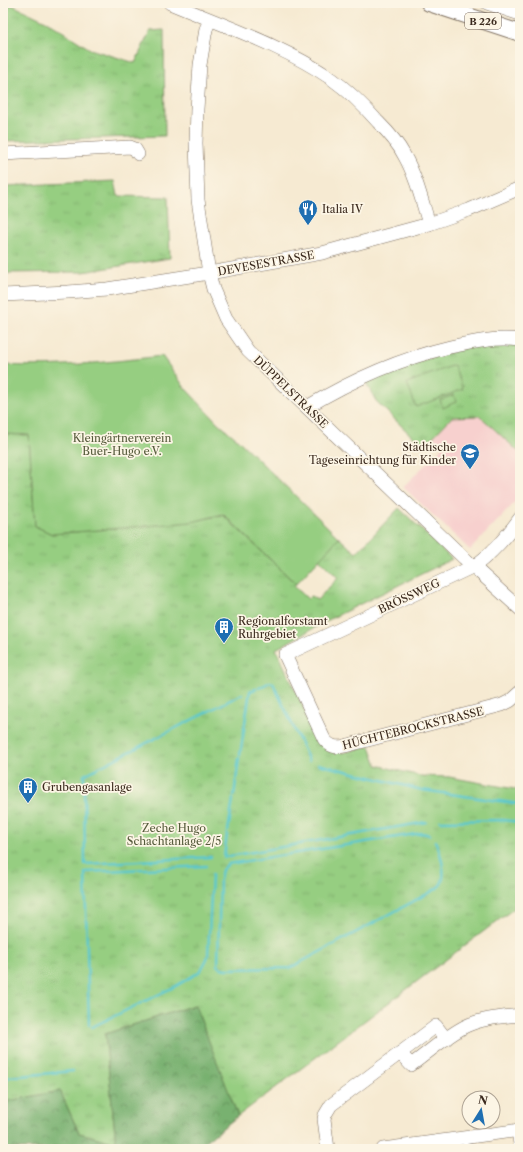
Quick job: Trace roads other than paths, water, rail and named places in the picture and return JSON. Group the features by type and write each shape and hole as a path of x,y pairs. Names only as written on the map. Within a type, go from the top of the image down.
{"main road":[{"name":"B 226","path":"429,3 447,6 520,33"}],"street":[{"path":"170,3 299,59 332,79 358,100 390,135 404,155 419,190 429,224"},
{"path":"487,3 520,14"},
{"name":"DÜPPELSTRASSE","path":"210,20 206,29 200,65 196,143 198,200 208,273 226,319 248,351 520,609"},
{"path":"3,154 130,147 138,154"},
{"name":"DEVESESTRASSE","path":"3,295 107,289 322,253 429,224 468,210 520,188"},
{"path":"307,407 347,385 389,365 433,351 476,341 496,339 520,340"},
{"name":"BRÖSSWEG","path":"285,655 474,566 485,558 511,531 520,518"},
{"name":"HÜCHTEBROCKSTRASSE","path":"285,655 324,739 333,747 345,746 502,705 510,701 520,692"},
{"path":"328,1149 324,1119 327,1110 331,1105 436,1026 446,1039 467,1026 494,1018 520,1015"},
{"path":"383,1149 433,1146 519,1130 520,1144"}],"waterway":[{"path":"259,688 270,682 273,683 309,761"},
{"path":"240,755 250,691 256,689"},
{"path":"211,857 85,864 84,775 242,694"},
{"path":"234,796 239,758"},
{"path":"318,764 422,790 520,804"},
{"path":"228,831 233,799"},
{"path":"440,821 503,820 520,822"},
{"path":"227,834 224,857 426,822"},
{"path":"430,835 422,833 228,864 222,870 220,879 218,965 221,968 226,969 290,968 438,888 443,878 443,867 435,841"},
{"path":"89,1025 85,872 206,866"},
{"path":"92,1027 176,986 201,970 208,955 212,875"},
{"path":"3,1081 9,1077 73,1071"}],"place":[{"name":"Italia IV","path":"308,226"},
{"name":"Städtische Tageseinrichtung für Kinder","path":"470,470"},
{"name":"Regionalforstamt Ruhrgebiet","path":"224,644"},
{"name":"Grubengasanlage","path":"28,804"}],"park label":[{"name":"Kleingärtnerverein Buer-Hugo e.V.","path":"122,444"},
{"name":"Zeche Hugo Schachtanlage 2/5","path":"174,834"}]}
